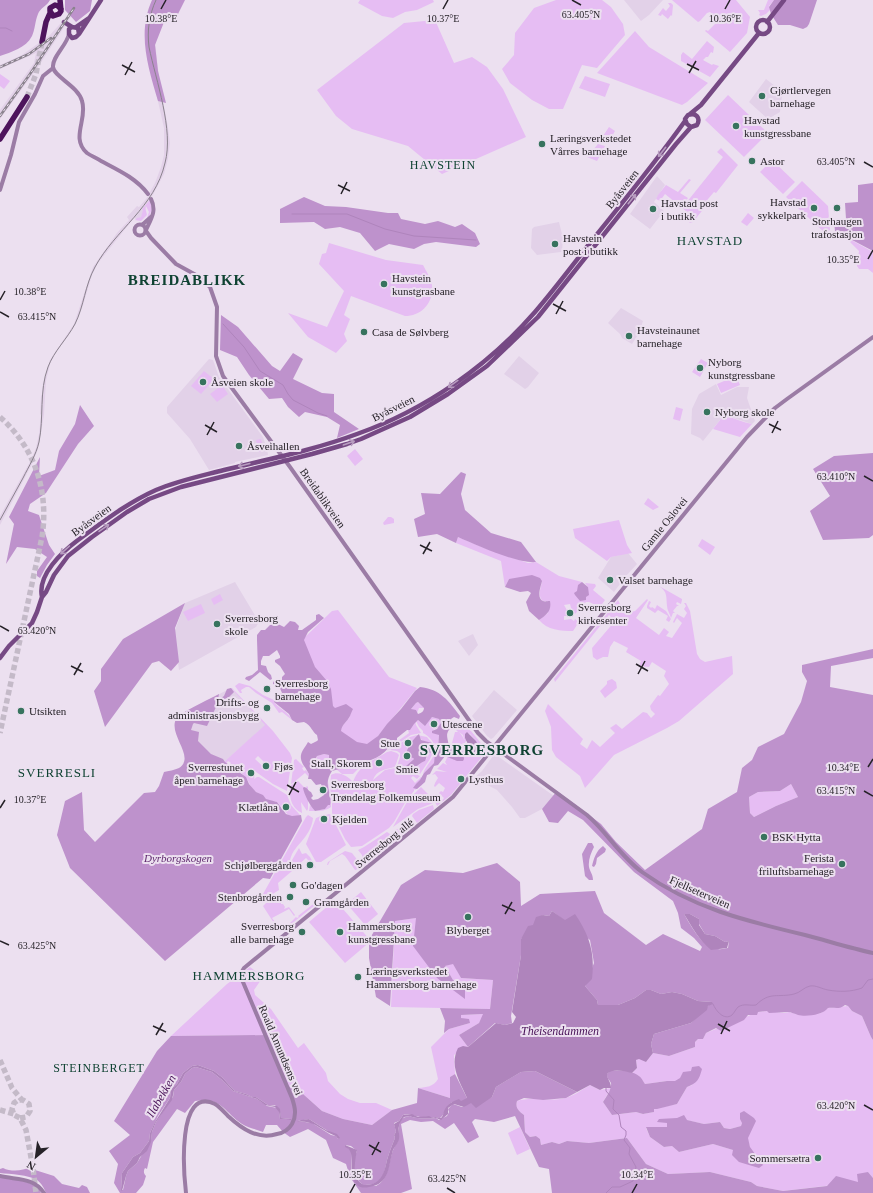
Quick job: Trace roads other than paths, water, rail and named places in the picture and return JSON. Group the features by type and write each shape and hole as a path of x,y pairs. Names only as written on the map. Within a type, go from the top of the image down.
{"highway":[{"path":"42,42 46,26 57,13 60,0"},
{"path":"54,3 58,6 57,13 50,9 54,3"},
{"path":"0,139 27,97"}],"main road":[{"path":"90,17 71,29 70,36 74,38 79,34 90,17 101,0"},
{"path":"767,22 784,0"},
{"path":"57,13 71,29 79,30 79,34"},
{"path":"759,33 756,28 757,24 760,21 767,22"},
{"path":"759,33 764,34 768,32 770,26 767,22"},
{"path":"701,106 697,116 698,123 691,127 687,124 686,117 701,106 759,33"},
{"path":"690,114 697,116"},
{"name":"Byåsveien","path":"283,459 359,434 406,413 444,390 488,359 534,313 686,121"},
{"name":"Byåsveien","path":"0,658 9,646 32,623 42,597 60,565 77,548 121,516 149,499 180,487 283,459 347,444 386,428 410,416 448,394 487,366 538,316 691,127"}],"street":[{"path":"71,29 63,47 53,62 53,68 56,73 75,88 82,100 83,110 78,137 82,146 87,153 141,185 148,194"},
{"path":"63,47 74,38"},
{"path":"0,190 19,122 36,94 44,74 53,68"},
{"path":"151,199 153,204 153,214 152,219 142,235 137,235 134,230 137,225 148,221 153,214"},
{"path":"142,224 146,230"},
{"name":"Breidablikveien","path":"146,230 151,238 176,264 196,275 210,287 214,293 217,307 216,356 218,366 223,376 478,733 493,747"},
{"name":"Breidablikveien","path":"142,235 151,238"},
{"name":"Gamle Oslovei","path":"493,747 751,432 787,399 873,337"},
{"name":"Fjellseterveien","path":"493,747 596,823 631,863 640,871 674,892 737,918 873,953"},
{"name":"Sverresborg allé","path":"240,975 244,968 261,953 453,798 493,747"},
{"name":"Roald Amundsens vei","path":"186,1193 183,1157 185,1135 189,1116 197,1105 206,1102 214,1104 245,1130 260,1135 268,1136 279,1134 287,1130 293,1122 295,1112 294,1104 240,975"},
{"path":"0,1176 31,1181 41,1188 44,1193"}],"water":[{"path":"467,732 476,741 479,747 474,753 469,755 468,753 470,748 465,738 465,734"},
{"name":"Theisendammen","path":"552,911 565,920 575,914 588,937 592,953 593,970 592,979 585,986 597,1000 598,1005 618,1005 635,998 646,990 651,990 661,994 672,992 682,994 698,1001 712,1002 713,1004 708,1006 707,1010 691,1023 654,1034 651,1044 653,1053 646,1062 639,1059 636,1060 637,1068 632,1073 612,1071 607,1074 611,1088 604,1088 600,1090 590,1085 577,1092 535,1071 521,1072 496,1087 492,1097 476,1108 471,1103 464,1107 454,1104 448,1108 448,1114 441,1120 436,1118 427,1119 410,1116 404,1117 399,1125 398,1143 393,1150 385,1178 376,1185 366,1188 358,1186 352,1175 351,1154 345,1145 357,1150 355,1169 357,1179 364,1185 374,1183 381,1178 385,1170 395,1138 394,1135 396,1132 394,1124 399,1121 403,1115 412,1114 418,1117 429,1116 433,1118 435,1117 441,1118 449,1104 459,1099 461,1101 467,1098 456,1074 455,1061 458,1048 463,1046 468,1047 496,1023 505,1025 513,1023 516,1017 512,1012 521,955 521,939 528,926 533,925 536,917 543,915 549,916"},
{"path":"684,914 690,914 699,919 699,925 705,934 715,936 725,942 729,941 727,948 711,950 699,938"},
{"path":"198,1065 214,1071 235,1091 256,1097 268,1105 277,1106 280,1109 281,1118 291,1120 280,1119 279,1112 275,1107 265,1105 257,1099 233,1091 212,1072 196,1067 192,1068 185,1074 181,1082 174,1090 172,1100 156,1122 147,1151 128,1171 122,1191 122,1173 133,1157 140,1153 149,1141 150,1133 155,1122 170,1098 171,1089 177,1084 183,1073 192,1066"},
{"path":"309,1119 326,1130 337,1134 340,1138 338,1139 336,1136 308,1122 297,1122"}],"waterway":[{"path":"0,28 6,28 12,31"},
{"path":"292,214 347,214 385,229 414,236 476,240"},
{"path":"223,324 244,347 260,371 283,385 293,400 327,416"},
{"path":"461,756 469,754"},
{"path":"713,1004 716,1010 723,1016 729,1017 738,1007 745,1005 756,1005 770,996 794,994 810,986 836,991 854,990 862,988 868,980 873,979"},
{"path":"606,1088 606,1091 614,1100 613,1109 619,1115 621,1127 626,1131 624,1140 630,1148 629,1154 636,1167 633,1181 620,1187 612,1187 606,1193"}],"tunnel":[{"path":"27,97 36,74 42,42"},
{"path":"0,417 12,429 31,456 41,487 44,520 42,537 0,733"},
{"path":"0,1060 12,1088 22,1100"},
{"path":"20,1118 26,1117 30,1111 29,1104 23,1100 18,1100 14,1103 12,1109 14,1115 20,1118 26,1130 36,1193"},
{"path":"0,1110 14,1114"}],"tram line":[{"path":"0,520 30,465 38,447 45,376 48,367 57,350 75,324 95,267 113,241 134,218 153,193 160,179 165,163 167,150 166,121 148,41 150,17 156,0"}],"railway":[{"path":"0,116 74,8"},
{"path":"0,67 29,54 51,38"}],"place":[{"name":"Gjørtlervegen barnehage","path":"762,96"},
{"name":"Havstad kunstgressbane","path":"736,126"},
{"name":"Læringsverkstedet Vårres barnehage","path":"542,144"},
{"name":"Astor","path":"752,161"},
{"name":"Havstad sykkelpark","path":"814,208"},
{"name":"Storhaugen trafostasjon","path":"837,208"},
{"name":"Havstad post i butikk","path":"653,209"},
{"name":"Havstein post i butikk","path":"555,244"},
{"name":"Havstein kunstgrasbane","path":"384,284"},
{"name":"Casa de Sølvberg","path":"364,332"},
{"name":"Havsteinaunet barnehage","path":"629,336"},
{"name":"Nyborg kunstgressbane","path":"700,368"},
{"name":"Åsveien skole","path":"203,382"},
{"name":"Nyborg skole","path":"707,412"},
{"name":"Åsveihallen","path":"239,446"},
{"name":"Valset barnehage","path":"610,580"},
{"name":"Sverresborg kirkesenter","path":"570,613"},
{"name":"Sverresborg skole","path":"217,624"},
{"name":"Sverresborg barnehage","path":"267,689"},
{"name":"Drifts- og administrasjonsbygg","path":"267,708"},
{"name":"Utsikten","path":"21,711"},
{"name":"Utescene","path":"434,724"},
{"name":"Stue","path":"408,743"},
{"name":"Smie","path":"407,756"},
{"name":"Stall, Skorem","path":"379,763"},
{"name":"Fjøs","path":"266,766"},
{"name":"Sverrestunet åpen barnehage","path":"251,773"},
{"name":"Lysthus","path":"461,779"},
{"name":"Sverresborg Trøndelag Folkemuseum","path":"323,790"},
{"name":"Klætlåna","path":"286,807"},
{"name":"Kjelden","path":"324,819"},
{"name":"BSK Hytta","path":"764,837"},
{"name":"Ferista friluftsbarnehage","path":"842,864"},
{"name":"Schjølberggården","path":"310,865"},
{"name":"Go'dagen","path":"293,885"},
{"name":"Stenbrogården","path":"290,897"},
{"name":"Gramgården","path":"306,902"},
{"name":"Blyberget","path":"468,917"},
{"name":"Sverresborg alle barnehage","path":"302,932"},
{"name":"Hammersborg kunstgressbane","path":"340,932"},
{"name":"Læringsverkstedet Hammersborg barnehage","path":"358,977"},
{"name":"Sommersætra","path":"818,1158"}],"district":[{"name":"HAVSTEIN","path":"443,165"},
{"name":"HAVSTAD","path":"710,240"},
{"name":"BREIDABLIKK","path":"187,280"},
{"name":"SVERRESBORG","path":"482,750"},
{"name":"SVERRESLI","path":"57,772"},
{"name":"HAMMERSBORG","path":"249,975"},
{"name":"STEINBERGET","path":"99,1068"}],"park label":[{"name":"Dyrborgskogen","path":"178,858"}],"water label":[{"name":"Ilabekken","path":"161,1096"}]}
